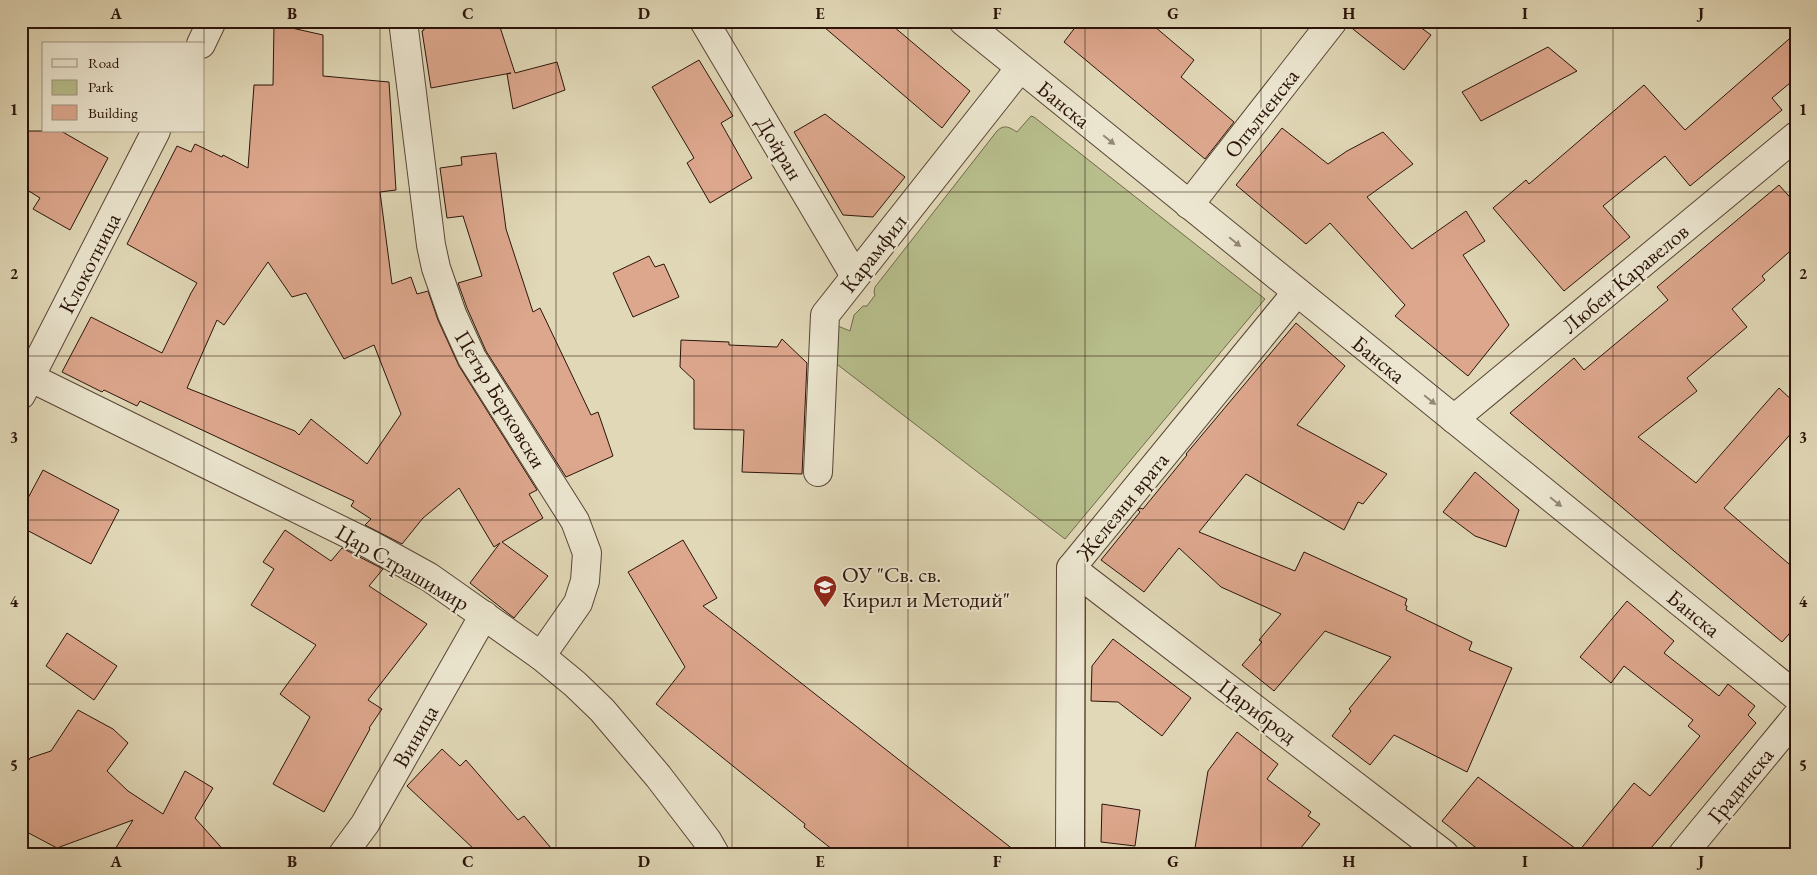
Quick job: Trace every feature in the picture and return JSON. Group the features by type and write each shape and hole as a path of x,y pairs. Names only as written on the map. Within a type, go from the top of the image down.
{"street":[{"path":"202,42 212,21"},
{"name":"Петър Берковски","path":"403,21 430,245 442,287 472,358 574,521 587,553 587,572 583,590 570,615 546,649"},
{"name":"Дойран","path":"704,21 855,276"},
{"name":"Опълченска","path":"1189,205 1333,21"},
{"name":"Банска","path":"969,23 1020,68 1796,696"},
{"name":"Карамфил","path":"818,472 825,315 1020,68"},
{"name":"Клокотница","path":"24,382 155,132"},
{"name":"Любен Каравелов","path":"1454,419 1796,136"},
{"name":"Железни врата","path":"1070,854 1071,568 1297,292"},
{"name":"Цар Страшимир","path":"24,382 371,546 429,577 484,615 546,649 575,684 602,710 658,776 707,840 715,854"},
{"name":"Цариброд","path":"1071,568 1444,854"},
{"name":"Виница","path":"343,854 365,824 484,615"},
{"name":"Градинска","path":"1683,854 1796,717"}],"green space":[{"path":"1031,116 1265,299 1065,539 834,362 838,326 850,331 854,315 863,306 867,306 875,295 875,287 997,131 1007,127 1017,132"}],"building":[{"path":"423,21 498,21 515,73 557,62 565,90 513,109 507,74 511,73 431,88 422,31 424,30"},
{"path":"817,21 887,21 970,91 942,128"},
{"path":"1080,21 1148,21 1194,60 1181,77 1234,122 1205,159 1064,42"},
{"path":"1348,21 1412,21 1431,35 1404,70 1348,25"},
{"path":"274,24 323,35 323,76 389,82 396,190 380,192 392,284 411,277 417,294 428,291 438,320 459,366 537,490 529,494 543,518 502,542 548,576 514,618 470,583 500,543 494,547 459,488 423,518 402,544 365,525 371,519 351,506 354,501 140,401 137,406 104,390 102,392 62,372 91,317 162,353 197,283 127,244 177,146 191,152 195,144 222,157 223,155 248,168 254,85 273,85","holes":["268,262 292,297 306,293 344,359 374,345 401,414 367,464 311,419 299,435 295,431 187,388 217,320 224,325"]},
{"path":"1796,33 1796,78 1772,98 1782,110 1690,186 1665,156 1603,206 1630,237 1564,291 1493,208 1526,180 1529,184 1644,85 1685,130"},
{"path":"1548,47 1577,71 1481,121 1462,92"},
{"path":"699,60 733,116 721,123 752,178 710,203 687,163 694,158 652,87"},
{"path":"825,114 905,177 873,217 843,215 794,132"},
{"path":"1282,128 1328,164 1347,151 1383,132 1413,164 1367,197 1412,249 1466,211 1485,241 1463,255 1509,325 1468,376 1395,316 1405,305 1330,223 1306,244 1236,185"},
{"path":"21,131 63,132 108,158 70,230 33,209 40,198 21,186"},
{"path":"496,153 506,229 533,312 540,308 591,415 598,412 613,456 566,477 486,351 458,283 482,276 463,216 447,218 440,168 462,165 461,157"},
{"path":"1779,185 1796,204 1796,246 1762,276 1765,280 1732,309 1747,327 1687,378 1697,391 1638,437 1696,483 1779,388 1796,404 1796,428 1724,508 1796,570 1796,626 1782,642 1510,413 1574,358 1584,370 1668,300 1657,287"},
{"path":"649,256 655,267 664,264 679,297 633,317 613,273"},
{"path":"1296,323 1345,366 1297,425 1387,474 1363,504 1358,502 1344,530 1246,474 1199,532 1295,571 1304,552 1407,599 1406,610 1472,642 1469,650 1512,668 1467,772 1394,735 1370,765 1332,736 1351,711 1349,709 1391,657 1325,631 1274,691 1242,665 1262,642 1259,640 1281,614 1221,587 1179,548 1144,592 1101,560 1140,512 1138,510 1140,508 1143,509 1186,454"},
{"path":"782,339 807,363 802,474 742,472 744,430 694,429 694,380 680,367 681,340 777,347"},
{"path":"43,470 119,510 91,564 21,527 21,511"},
{"path":"1475,472 1519,510 1506,547 1475,536 1443,512"},
{"path":"285,530 331,561 342,548 383,569 369,586 427,624 368,700 382,709 369,728 324,812 273,784 310,717 280,694 316,645 251,605 274,569 263,562"},
{"path":"683,540 717,598 703,606 1019,854 838,854 804,827 805,824 656,704 685,667 628,572"},
{"path":"1627,601 1674,641 1664,653 1719,696 1728,684 1755,706 1748,715 1756,723 1646,854 1484,854 1442,821 1478,777 1579,851 1634,783 1650,796 1700,736 1688,726 1693,720 1624,666 1611,683 1580,657"},
{"path":"67,633 117,666 94,700 46,666"},
{"path":"1113,639 1191,698 1162,736 1118,702 1091,701 1092,666"},
{"path":"78,710 113,729 128,743 107,771 128,791 163,814 185,771 213,788 195,818 227,854 112,854 133,820 57,848 21,829 21,775 30,758 51,751"},
{"path":"1237,732 1278,764 1267,779 1311,812 1308,816 1320,824 1296,854 1194,854 1208,771"},
{"path":"442,749 460,766 466,760 518,820 524,816 556,854 472,854 476,851 407,786"},
{"path":"1102,804 1140,810 1135,846 1101,842"}],"place":[{"name":"ОУ \"Св. св. Кирил и Методий\"","path":"825,608"}]}
